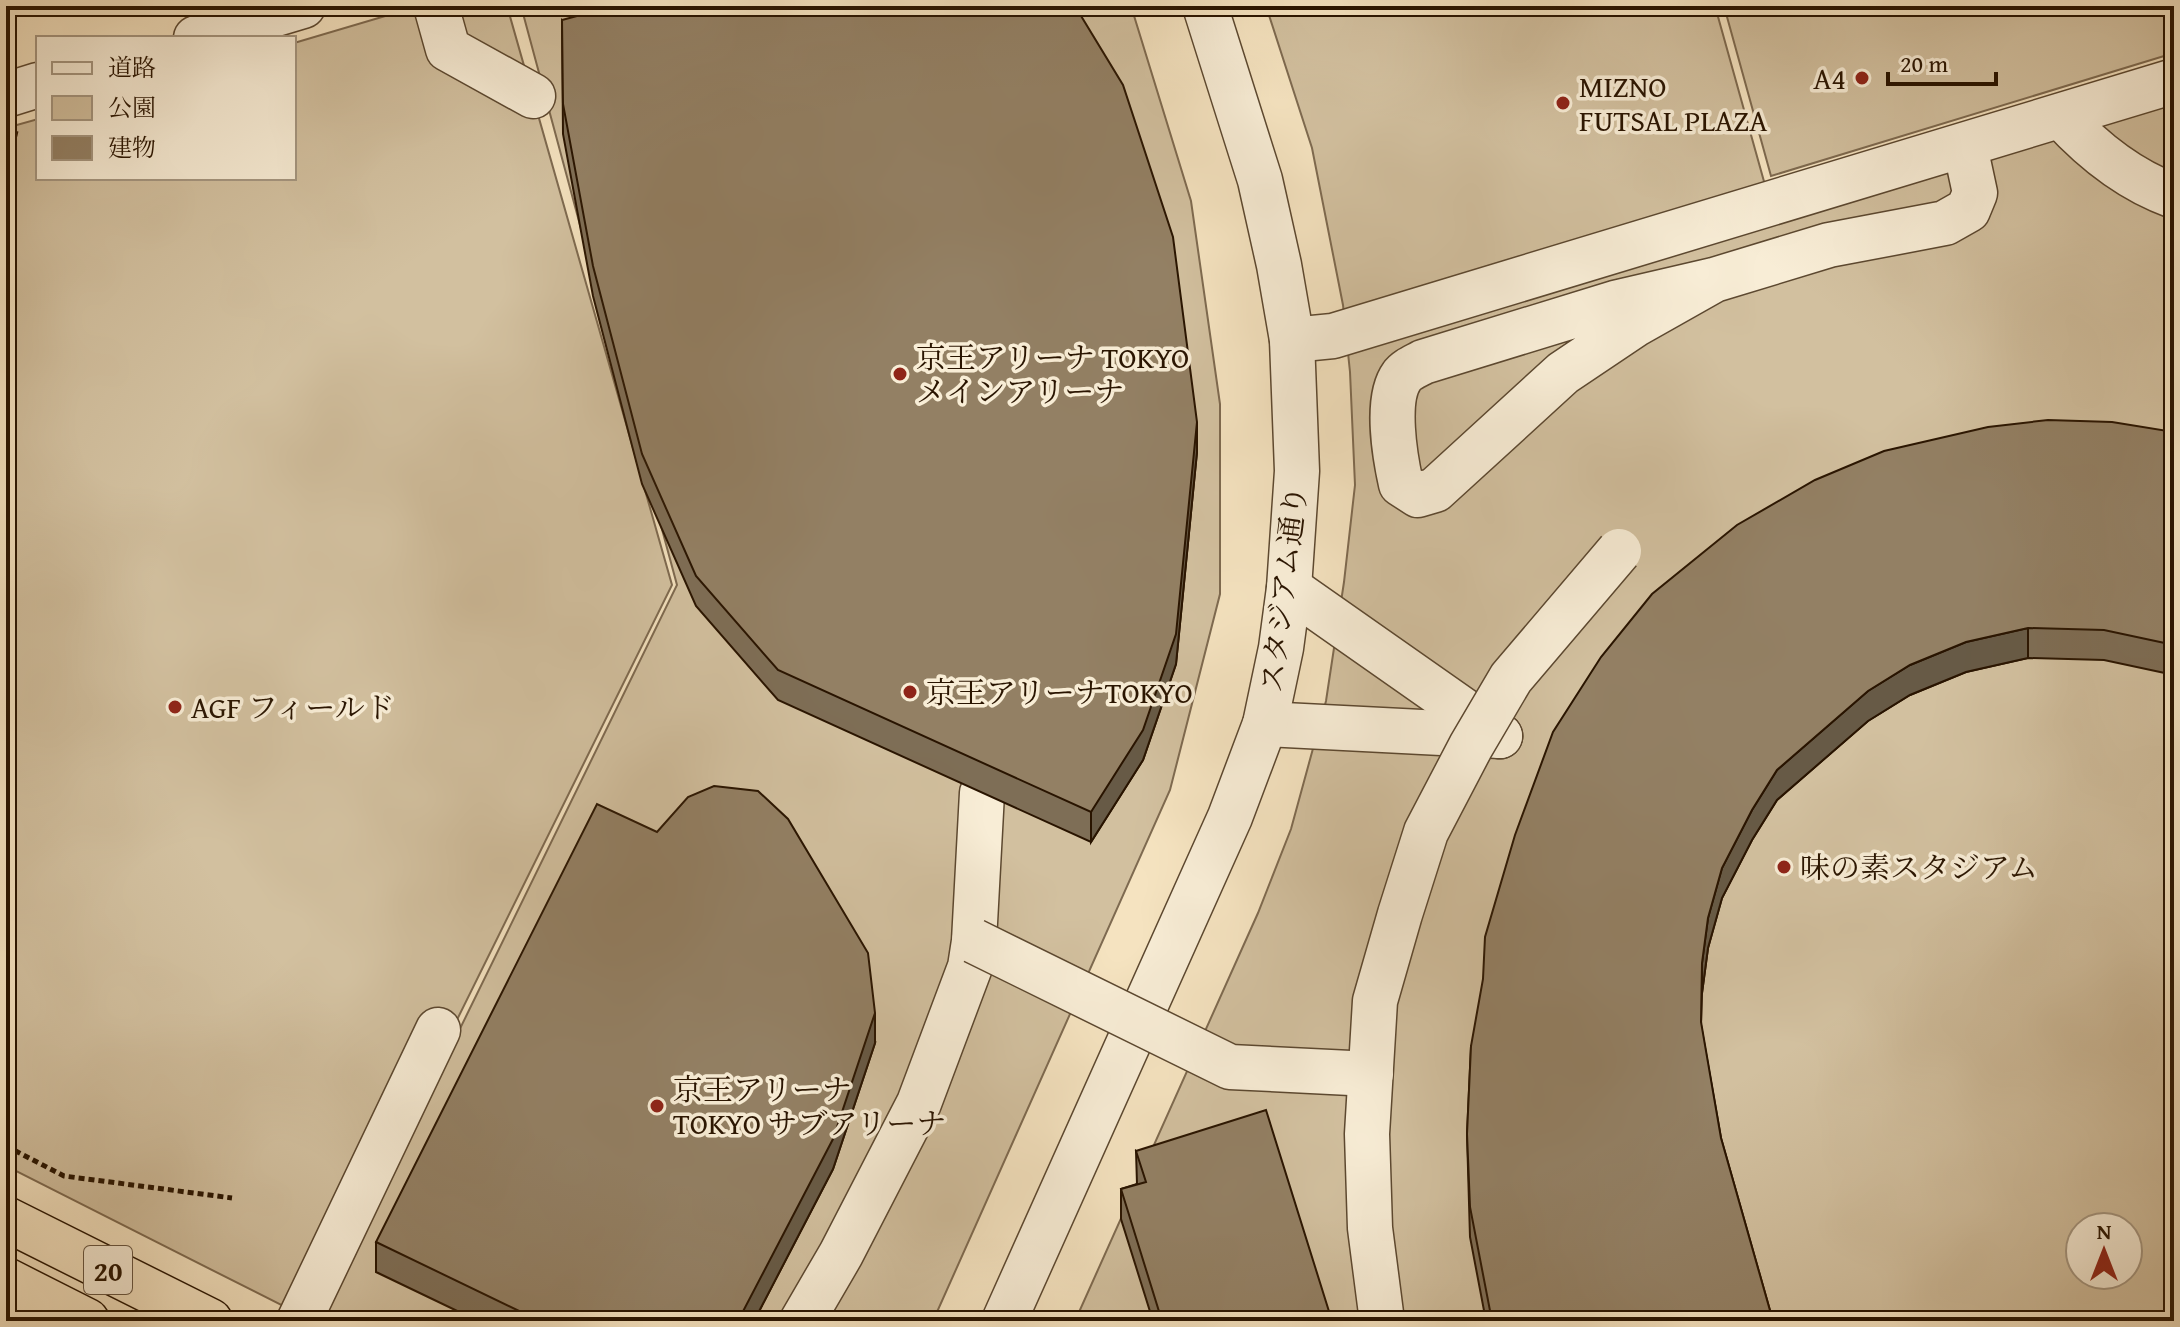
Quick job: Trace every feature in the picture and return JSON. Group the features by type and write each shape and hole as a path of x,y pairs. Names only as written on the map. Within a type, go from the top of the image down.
{"highway":[{"name":"20","path":"6,1219 210,1321"},
{"name":"20","path":"6,1280 87,1321"}],"street":[{"path":"203,36 303,6"},
{"path":"436,6 448,49 533,96"},
{"name":"スタジアム通り","path":"1004,1321 1230,817 1265,724 1281,648 1289,588 1297,471 1292,340 1260,180 1205,6"},
{"path":"1292,340 1333,336 2174,81"},
{"path":"6,95 36,86"},
{"path":"2061,116 2088,145 2133,178 2174,196"},
{"path":"1714,280 1636,324 1563,373 1435,490 1418,495 1401,484 1394,421 1395,389 1403,373 1423,362 1615,303 1714,280 1829,245 1945,223 1968,210 1975,193 1969,165 1960,147"},
{"path":"1382,1321 1370,1228 1367,1134 1375,1001 1426,832 1511,678 1619,551"},
{"path":"1265,724 1500,736 1289,588"},
{"path":"802,1321 841,1254 919,1103 970,967 982,793"},
{"path":"974,941 1230,1067 1371,1074"},
{"path":"299,1321 438,1030"}],"path":[{"path":"6,1146 64,1176 232,1198"}],"green space":[{"path":"419,6 507,6 672,585 309,1319 6,1166 6,128 36,120 36,180 296,180 296,42"},
{"name":"京王アリーナTOKYO","path":"521,6 1131,6 1191,201 1220,404 1220,594 1170,790 933,1321 317,1321 677,585"},
{"path":"1266,6 1715,6 1765,185 2174,69 2174,1321 1075,1321 1258,913 1291,829 1326,701 1355,485 1350,372 1343,305 1312,148"},
{"path":"1724,6 2174,6 2174,53 1771,176"}],"building":[{"name":"京王アリーナ TOKYO メインアリーナ","path":"614,6 1075,6 1123,85 1173,237 1197,422 1176,634 1143,730 1091,812 778,670 696,576 642,454 593,266 563,104 562,20"},
{"path":"2048,420 2112,422 2174,432 2174,645 2104,630 2028,628 1966,642 1910,665 1868,691 1777,770 1752,810 1722,868 1708,918 1702,963 1701,1022 1721,1138 1773,1321 1492,1321 1470,1207 1467,1134 1471,1046 1483,979 1485,937 1515,835 1553,732 1601,657 1652,594 1737,525 1815,480 1884,451 1988,427"},
{"name":"京王アリーナ TOKYO サブアリーナ","path":"714,786 758,791 788,819 868,953 875,1013 833,1139 738,1321 540,1321 376,1242 597,804 657,832 688,797"},
{"path":"1266,1110 1332,1321 1162,1321 1121,1189 1146,1182 1136,1151"}],"place":[{"name":"A4","path":"1862,78"},
{"name":"MIZNO FUTSAL PLAZA","path":"1563,103"},
{"name":"京王アリーナ TOKYO メインアリーナ","path":"900,374"},
{"name":"京王アリーナTOKYO","path":"910,692"},
{"name":"AGF フィールド","path":"175,707"},
{"name":"味の素スタジアム","path":"1784,867"},
{"name":"京王アリーナ TOKYO サブアリーナ","path":"657,1106"}]}
